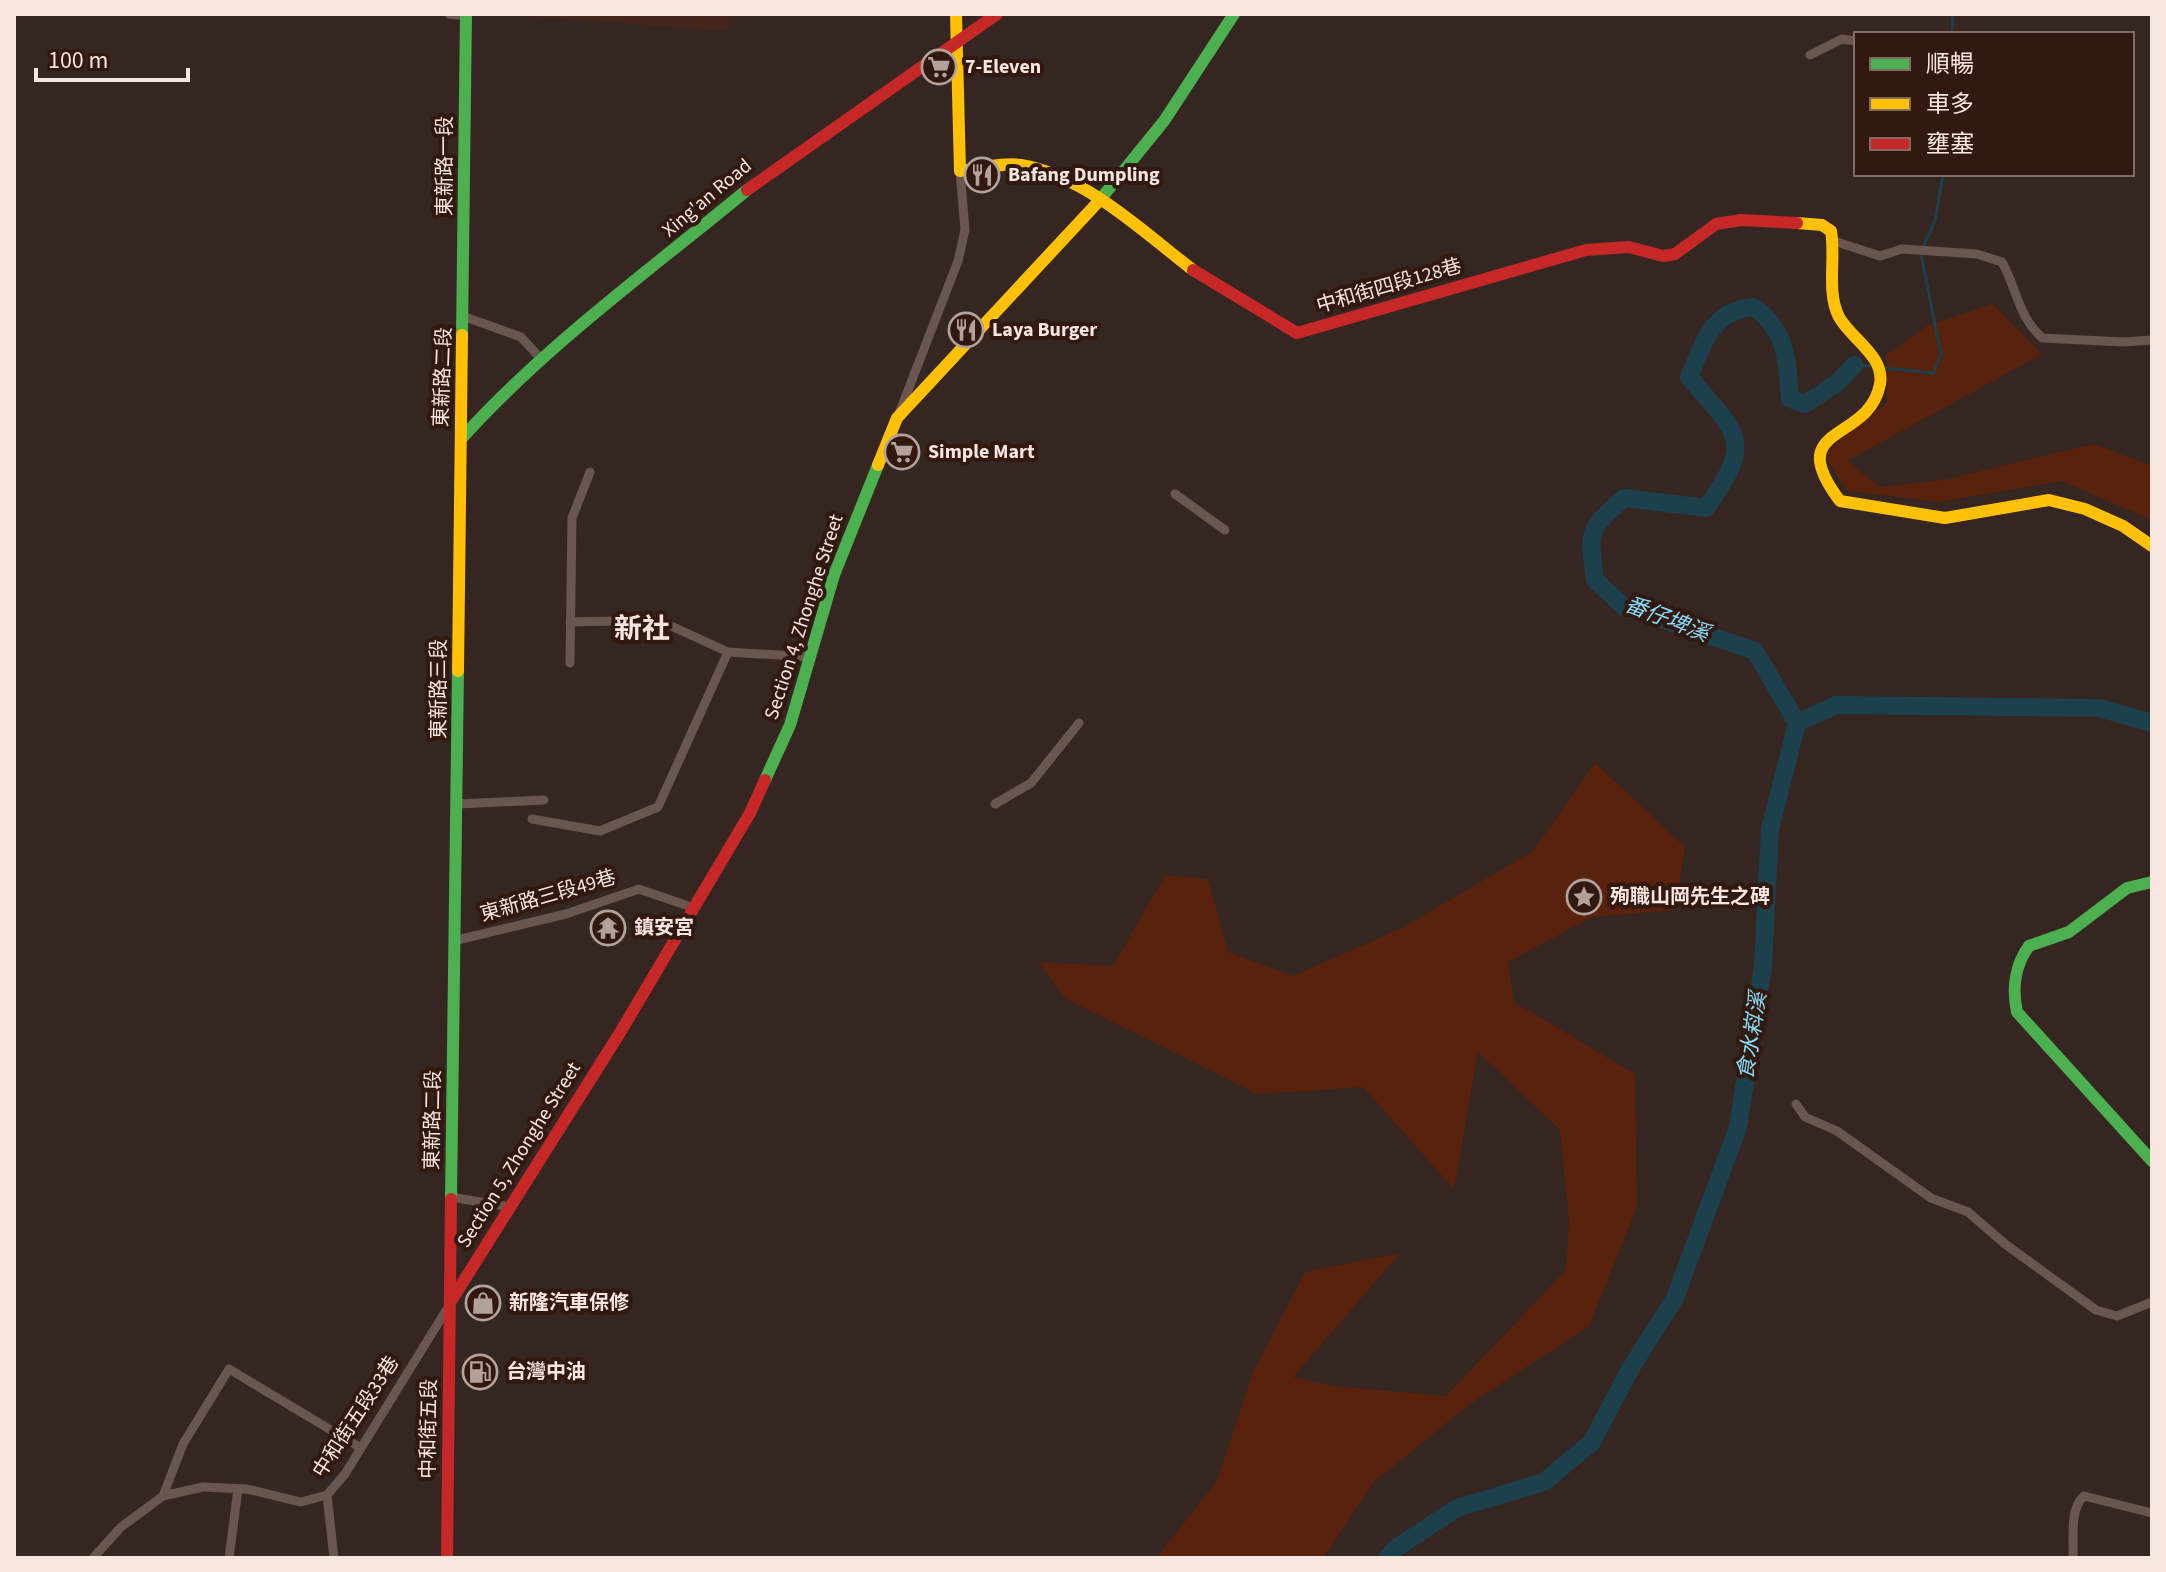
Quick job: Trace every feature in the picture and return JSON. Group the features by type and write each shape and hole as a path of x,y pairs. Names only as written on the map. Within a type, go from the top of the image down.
{"street":[{"path":"449,14 466,15"},
{"path":"897,418 958,261 965,230 960,171 956,14"},
{"name":"Xing'an Road","path":"462,438 501,395 541,359 762,178 904,75 958,44 997,14"},
{"name":"Section 4, Zhonghe Street","path":"621,1031 750,813 790,725 834,575 897,418 1100,200 1164,121 1234,14"},
{"name":"東新路一段","path":"465,317 466,15"},
{"path":"1810,55 1842,39 1854,41"},
{"name":"中和街四段128巷","path":"960,171 1031,165 1056,174 1100,200 1212,284 1297,333 1586,250 1629,247 1663,256 1675,254 1716,224 1741,220 1812,224 1831,231 1834,241"},
{"path":"2152,340 2124,342 2042,338 2016,303 2010,277 2002,262 1977,254 1902,249 1880,256 1834,241 1834,304 1840,319 1874,360 1881,381 1871,406 1854,424 1826,439 1818,451 1820,475 1840,501 1945,518 2049,500 2098,514 2139,535 2152,546"},
{"path":"465,317 521,337 541,359"},
{"name":"東新路二段","path":"462,438 465,317"},
{"name":"東新路三段","path":"457,940 462,438"},
{"path":"570,663 572,518 590,472"},
{"path":"1175,494 1225,530"},
{"path":"570,622 658,620 728,652 811,657"},
{"path":"532,819 600,831 658,807 728,652"},
{"path":"995,804 1031,783 1079,723"},
{"path":"459,804 544,800"},
{"path":"2152,882 2135,884 2113,893 2068,933 2037,940 2027,948 2014,989 2017,1012 2152,1161"},
{"name":"東新路三段49巷","path":"457,940 566,914 639,889 694,908"},
{"name":"東新路二段","path":"451,1301 457,940"},
{"name":"Section 5, Zhonghe Street","path":"451,1301 621,1031"},
{"path":"1796,1104 1805,1117 1837,1131 1931,1198 1968,1212 2005,1244 2096,1310 2117,1316 2152,1302"},
{"path":"451,1197 510,1207"},
{"name":"中和街五段33巷","path":"93,1558 121,1527 163,1496 203,1487 238,1489 301,1502 327,1495 361,1448 451,1301"},
{"name":"中和街五段","path":"447,1558 451,1301"},
{"path":"163,1496 183,1444 229,1369 361,1448"},
{"path":"229,1558 238,1489"},
{"path":"327,1495 334,1558"},
{"path":"2073,1558 2075,1512 2077,1502 2084,1496 2152,1513"}],"shaded area":[{"path":"498,14 729,14 728,31"},
{"path":"1993,304 2042,354 1847,461 1880,487 1943,480 2094,444 2152,466 2152,520 2061,481 1939,502 1847,491 1825,456 1850,428 1887,403 1886,355 1927,326"},
{"path":"1595,763 1685,847 1675,910 1592,917 1508,962 1514,1002 1635,1074 1637,1207 1589,1326 1470,1404 1374,1482 1323,1558 1156,1558 1217,1481 1253,1372 1305,1272 1400,1253 1293,1377 1333,1386 1446,1396 1566,1270 1569,1220 1560,1130 1478,1052 1454,1189 1363,1087 1257,1094 1066,999 1038,962 1113,966 1165,875 1208,879 1228,952 1293,976 1402,928 1533,851"}],"waterway":[{"name":"番仔埤溪","path":"1952,32 1953,14"},
{"name":"番仔埤溪","path":"1923,247 1935,221 1943,176"},
{"name":"番仔埤溪","path":"1884,368 1933,373 1941,355 1921,254"},
{"name":"番仔埤溪","path":"1797,723 1755,651 1623,606 1595,580 1593,533 1603,518 1624,498 1706,508 1721,485 1731,467 1734,439 1719,412 1689,377 1711,330 1728,314 1754,307 1773,326 1786,359 1790,399 1805,404 1837,383 1854,365"},
{"name":"番仔埤溪","path":"1854,365 1872,366"},
{"name":"食水嵙溪","path":"1387,1558 1396,1548 1457,1508 1544,1482 1592,1442 1629,1371 1675,1298 1738,1127 1763,966 1770,829 1797,723 1836,705 2099,708 2152,723"}],"traffic: fast":[{"path":"462,335 466,14"},
{"path":"1099,201 1164,121 1234,14"},
{"path":"462,438 528,371 747,190"},
{"path":"765,780 790,725 834,575 878,465"},
{"path":"451,1199 458,671"},
{"path":"2152,882 2127,888 2069,932 2029,946 2018,969 2015,995 2017,1012 2152,1161"}],"traffic: slow":[{"path":"956,14 960,171 1014,164 1045,171 1112,207 1193,270"},
{"path":"878,465 897,418 1099,201"},
{"path":"1797,223 1822,225 1831,231 1835,307 1844,325 1872,356 1880,374 1873,403 1861,417 1824,446 1820,458 1824,476 1840,501 1945,518 2049,500 2085,509 2123,526 2152,546"},
{"path":"458,671 462,335"}],"traffic: jam":[{"path":"747,190 997,14"},
{"path":"1193,270 1297,333 1586,250 1629,247 1663,256 1675,254 1716,224 1741,220 1797,223"},
{"path":"451,1301 621,1031 750,813 765,780"},
{"path":"447,1558 451,1199"}],"place":[{"name":"7-Eleven","path":"939,67"},
{"name":"Bafang Dumpling","path":"982,175"},
{"name":"Laya Burger","path":"966,330"},
{"name":"Simple Mart","path":"902,452"},
{"name":"殉職山岡先生之碑","path":"1584,897"},
{"name":"鎮安宮","path":"608,928"},
{"name":"新隆汽車保修","path":"483,1303"},
{"name":"台灣中油","path":"480,1372"}],"district":[{"name":"新社","path":"642,629"}]}
